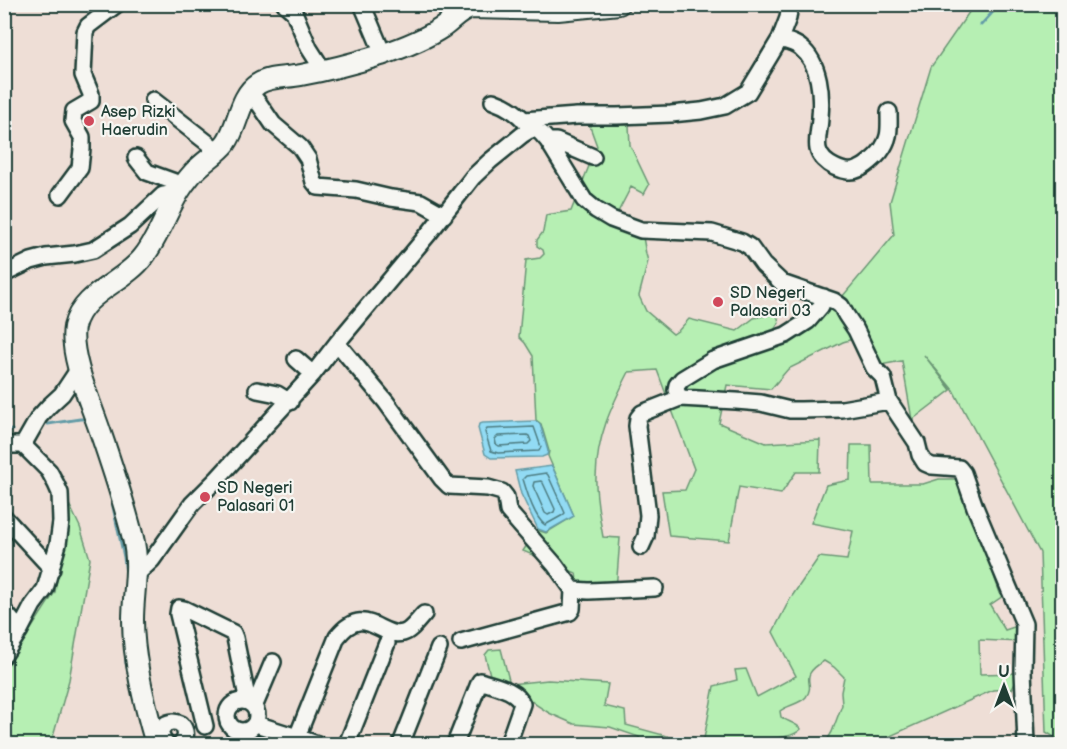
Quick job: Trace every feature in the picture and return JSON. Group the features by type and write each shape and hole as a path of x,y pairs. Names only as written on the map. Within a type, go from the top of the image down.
{"main road":[{"path":"159,741 139,675 135,650 133,620 137,574 136,553 112,468 78,370 74,330 79,312 105,287 126,274 142,258 153,244 181,189 195,170 226,143 236,126 249,91 259,83 323,70 383,54 433,33 446,25 456,9 558,10 619,4"}],"street":[{"path":"60,195 80,168 82,137 73,121 74,111 91,101 91,94 83,75 85,32 88,26 117,4"},
{"path":"285,4 294,12 309,48 323,70"},
{"path":"362,4 383,54"},
{"path":"527,125 577,116 671,114 726,106 748,92 780,39 788,18 790,4"},
{"path":"780,39 800,47 812,63 818,78 821,97 818,149 822,158 835,168 858,170 879,153 889,136 889,112"},
{"path":"249,91 273,124 300,147 308,159 314,182 318,187 356,190 421,202 444,215"},
{"path":"153,100 218,151"},
{"path":"493,101 507,105 527,125 541,133 584,200 596,210 624,225 641,230 712,233 742,242 750,247 763,265 782,283 824,297 841,306 856,330 874,368 883,377 889,401 917,443 925,463 932,466 959,468 963,473 1024,624 1026,744"},
{"path":"137,574 152,560 192,504 313,375 473,177 522,135 527,125"},
{"path":"548,141 556,141 593,157"},
{"path":"135,158 147,172 181,189"},
{"path":"4,273 46,256 93,250 130,226 163,195 181,189"},
{"path":"680,398 676,390 682,380 713,360 786,335 807,321 821,306 824,297"},
{"path":"337,343 391,408 442,479 449,486 488,488 502,492 506,497 508,511 555,565 573,590 570,612 461,642"},
{"path":"296,359 313,375"},
{"path":"22,445 39,417 62,394 78,370"},
{"path":"257,390 277,394 290,402"},
{"path":"641,547 646,536 648,515 637,426 638,418 642,413 680,398 761,403 790,410 842,409 889,401"},
{"path":"4,445 22,445 49,471 60,493 61,522 58,544 45,589 33,604 4,656"},
{"path":"4,517 51,569"},
{"path":"573,590 656,588"},
{"path":"205,726 178,614 179,608 232,633 235,638 251,704 258,714 256,724 249,730 239,731 230,726 227,712 233,704 243,700 251,704"},
{"path":"4,611 20,630"},
{"path":"296,741 337,637 343,630 353,624 365,622 391,633 405,633 424,614"},
{"path":"347,744 387,643"},
{"path":"401,744 439,648"},
{"path":"251,704 273,662"},
{"path":"455,744 480,681 514,693 522,704 508,744"},
{"path":"159,741 162,728 173,722 181,724 183,738 205,726 227,720"},
{"path":"256,724 296,741 317,744"}],"green space":[{"path":"974,5 1062,5 1062,742 1046,732 1040,553 953,390 924,355 951,390 912,420 902,361 875,366 863,336 843,342 788,369 771,389 727,385 719,423 766,443 820,440 819,472 796,472 781,494 739,487 729,541 669,536 662,491 685,490 694,469 657,370 629,372 606,422 599,448 596,477 603,537 620,538 616,590 579,596 576,573 523,551 537,530 546,533 574,516 548,456 549,451 541,424 536,420 533,356 519,337 526,260 540,258 544,254 543,250 537,246 537,240 543,232 546,215 571,211 597,146 589,124 629,125 630,145 649,185 644,194 631,187 617,214 643,237 648,261 639,296 646,311 673,334 689,319 737,331 754,318 777,313 779,323 771,334 779,340 837,303 894,235 890,202 931,67"},
{"path":"851,445 871,445 872,484 923,484 939,479 963,479 996,582 1003,596 990,605 1005,630 1020,625 1021,642 979,640 980,674 1020,673 1012,689 993,690 890,736 883,744 825,744 842,705 841,692 844,677 824,661 809,676 810,687 806,697 780,711 781,717 801,729 798,732 783,737 762,739 758,744 703,744 714,686 737,680 735,670 746,669 757,697 796,676 773,632 790,599 819,557 847,560 853,531 811,523 826,485 850,480"},
{"path":"68,502 80,527 90,559 69,680 51,744 5,744 4,678 7,666 55,592"},
{"path":"501,649 510,684 548,680 608,684 604,706 625,711 626,725 696,744 641,744 639,737 610,727 574,724 549,713 520,691 500,686 490,675 485,655 489,650"}],"water":[{"path":"536,421 540,424 548,451 547,455 491,458 485,454 479,424"},
{"path":"552,466 574,516 546,532 538,529 521,494 515,471"}],"waterway":[{"path":"981,25 1000,4"},
{"path":"48,424 80,419 84,419 88,424"},
{"path":"4,431 12,430"},
{"path":"110,493 126,575"},
{"path":"124,632 126,663 131,682"}],"place":[{"name":"Asep Rizki Haerudin","path":"89,121"},
{"name":"SD Negeri Palasari 03","path":"718,302"},
{"name":"SD Negeri Palasari 01","path":"205,497"}]}
